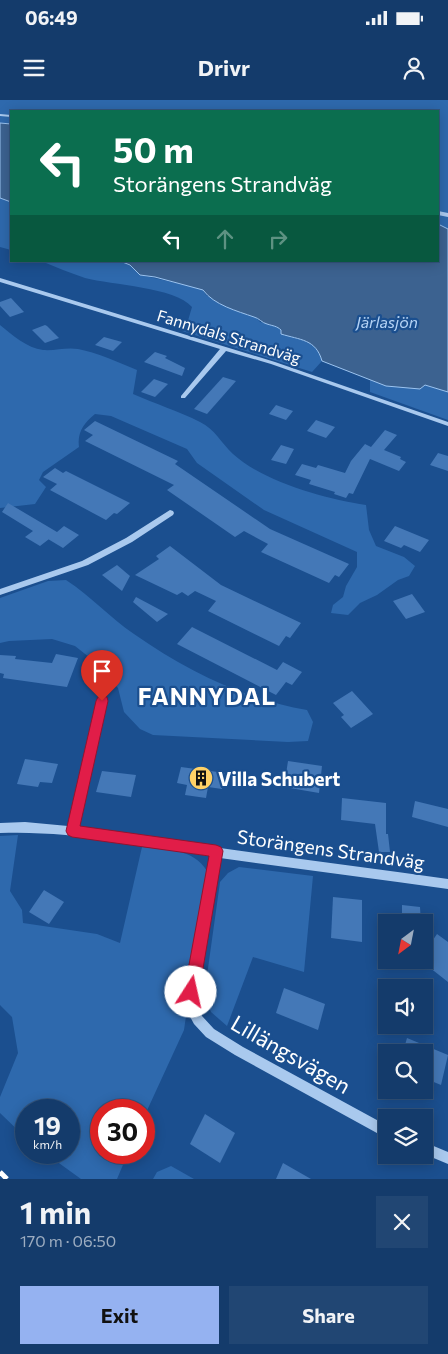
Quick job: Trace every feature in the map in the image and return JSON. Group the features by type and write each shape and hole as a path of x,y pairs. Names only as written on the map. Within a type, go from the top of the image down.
{"street":[{"name":"Fannydals Strandväg","path":"0,280 273,363 448,424"},
{"path":"183,397 224,349"},
{"path":"0,592 84,563 129,540 170,513"},
{"path":"72,831 102,701"},
{"name":"Storängens Strandväg","path":"0,828 25,827 72,831 314,867 448,884"},
{"name":"Lillängsvägen","path":"216,851 191,992 191,1006 198,1020 210,1033 239,1051 378,1128"},
{"path":"433,1152 448,1158"}],"shaded area":[{"path":"0,100 448,100 448,229 439,224 439,110 10,110 10,124 0,123"},
{"path":"0,198 10,202 10,250 0,247"},
{"path":"43,262 122,262 130,265 140,275 195,287 234,310 256,317 260,322 277,326 297,339 304,339 312,343 320,354 322,361 312,372 182,331 187,324 192,307 184,300 158,291 85,278"},
{"path":"0,325 20,340 37,349 78,349 100,355 137,370 133,394 184,414 205,425 214,432 233,454 261,473 314,494 366,505 369,530 376,546 404,557 415,566 409,576 398,580 377,595 360,603 348,615 331,613 333,605 343,597 346,586 357,567 357,552 264,510 197,463 187,449 111,416 95,414 82,428 79,437 79,447 43,472 39,480 46,487 35,504 0,508"},
{"path":"370,379 420,389 425,385 448,392 448,420 370,392"},
{"path":"66,580 134,634 195,671 217,682 261,699 307,710 313,722 308,741 288,742 153,735 140,729 124,712 118,688 94,661 75,646 52,639 0,643 0,598 48,581"},
{"path":"18,835 10,891 22,910 23,923 97,934 120,943 142,847 178,851 187,854 201,863 207,871 184,1030 152,1099 90,1099 90,1164 123,1164 117,1179 81,1179 60,1164 80,1164 80,1099 15,1099 15,1127 0,1113 0,1097 18,1053 12,1017 0,1005 0,836"},
{"path":"239,867 313,876 304,972 253,957 227,1026 211,1012 204,997 220,882 228,873"},
{"path":"171,1166 194,1179 153,1179 157,1172"}],"water":[{"path":"0,123 10,124 10,202 0,198"},
{"name":"Järlasjön","path":"439,224 448,229 448,392 425,385 420,389 386,386 322,361 316,348 311,344 301,339 281,334 281,330 276,327 219,304 203,290 155,277 140,275 130,265 122,262 439,262"}],"building":[{"path":"11,298 24,312 10,317 0,306 0,302"},
{"path":"45,325 59,338 45,343 32,330"},
{"path":"104,337 122,342 113,351 95,345"},
{"path":"155,352 167,356 165,358 185,368 182,376 144,362"},
{"path":"223,377 236,381 207,414 194,409"},
{"path":"154,379 168,384 155,397 141,392"},
{"path":"276,405 293,411 286,420 269,414"},
{"path":"316,420 335,427 326,438 307,431"},
{"path":"95,421 178,461 175,464 270,529 349,564 339,577 335,575 329,583 261,552 268,544 244,531 235,537 167,490 174,485 85,441 93,435 84,430"},
{"path":"385,430 397,435 384,450 401,457 400,459 406,462 399,471 370,459 353,494 349,493 346,498 334,494 335,492 309,484 311,480 295,475 302,464 316,468 318,465 345,473 351,461 365,444 371,447"},
{"path":"281,445 294,449 286,464 271,460"},
{"path":"438,453 448,456 448,471 430,465"},
{"path":"55,468 63,473 66,471 130,503 106,520 50,490 57,484 43,477"},
{"path":"8,503 57,532 64,526 79,535 63,548 49,539 40,546 25,537 33,531 2,512"},
{"path":"395,526 429,540 420,552 404,545 401,548 384,541"},
{"path":"170,546 221,585 301,623 290,638 286,636 279,646 208,611 216,601 195,591 188,596 182,592 177,595 135,575 159,559 156,556"},
{"path":"117,565 130,576 122,591 102,575"},
{"path":"412,594 425,612 406,619 393,601"},
{"path":"136,597 168,614 157,622 133,602"},
{"path":"192,627 277,670 283,662 302,672 292,685 286,682 276,695 177,644"},
{"path":"56,654 78,658 67,687 3,678 4,674 0,673 0,655 16,656 15,659 52,663"},
{"path":"352,691 373,714 351,728 341,717 344,715 333,703"},
{"path":"25,759 58,764 52,783 40,782 38,787 17,784"},
{"path":"288,761 322,766 319,793 284,787"},
{"name":"Villa Schubert","path":"181,767 225,773 222,789 208,787 206,798 185,795 187,785 177,783"},
{"path":"102,771 136,775 131,797 96,792"},
{"path":"342,798 386,803 386,834 388,834 390,852 379,852 375,824 341,820"},
{"path":"415,801 448,809 448,827 412,817"},
{"path":"44,890 64,902 49,924 29,912"},
{"path":"333,897 362,900 362,942 331,938"},
{"path":"402,905 420,907 420,914 402,914"},
{"path":"437,934 448,942 448,982 431,969 433,969 433,940"},
{"path":"284,988 325,1004 318,1030 276,1013"},
{"path":"407,1038 421,1044 405,1044"},
{"path":"433,1049 448,1055 441,1085 433,1082"},
{"path":"205,1114 235,1133 220,1163 190,1144"},
{"path":"283,1163 311,1179 276,1179"}],"railway":[{"path":"0,1172 7,1179"}],"place":[{"name":"Villa Schubert","path":"201,778"}],"district":[{"name":"FANNYDAL","path":"207,695"}],"route":[{"path":"102,701 72,831 216,851 191,992"}]}
